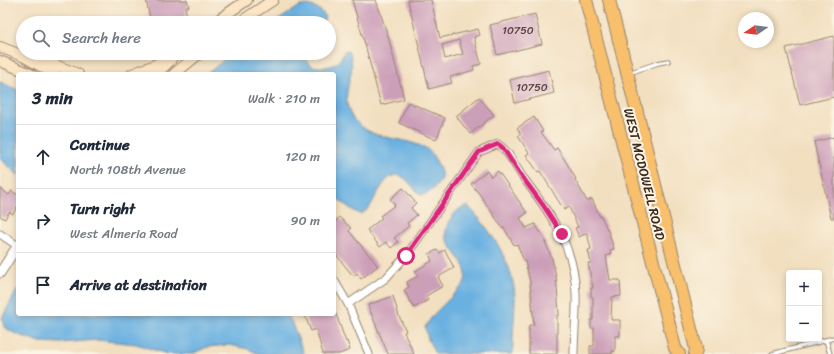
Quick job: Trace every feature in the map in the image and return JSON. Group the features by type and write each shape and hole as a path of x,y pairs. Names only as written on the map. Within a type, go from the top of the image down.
{"main road":[{"path":"224,16 247,0"},
{"path":"250,16 274,0"},
{"name":"WEST MCDOWELL ROAD","path":"586,0 675,348 680,354"},
{"name":"WEST MCDOWELL ROAD","path":"609,0 696,349 695,354"},
{"path":"0,47 16,53"},
{"path":"30,60 51,72"},
{"path":"44,60 72,72"},
{"path":"137,72 163,60"},
{"path":"158,72 171,60"},
{"path":"176,72 191,60"},
{"path":"0,61 26,72"}],"street":[{"path":"348,304 386,278 406,256 479,152 498,144 503,148 562,234 572,264 576,293 574,354"},
{"path":"0,234 16,244"},
{"path":"0,273 16,248"},
{"path":"336,283 348,304 369,354"}],"lane":[{"path":"626,73 635,72 658,63 668,61"},
{"path":"772,354 834,338"},
{"path":"826,340 830,354"}],"water":[{"path":"308,5 317,8 325,16 285,16 300,6"},
{"path":"345,51 349,52 352,68 347,91 347,99 348,107 355,121 374,134 411,142 424,147 437,162 441,171 441,180 429,193 421,195 408,181 397,175 392,176 387,180 369,208 361,214 350,209 336,198 336,72 209,72 224,60 306,60 312,66 324,67 332,66 341,58"},
{"path":"0,82 16,89 16,173 0,158"},
{"path":"468,206 477,215 500,248 506,260 514,285 513,354 435,354 428,339 425,327 434,314 464,284 466,275 464,266 449,244 446,236 446,228 456,211 460,208"},
{"path":"16,292 16,316 287,316 291,321 304,354 259,354 248,349 230,345 207,347 192,354 167,354 136,344 97,340 61,343 40,342 16,334 4,327 2,318"}],"building":[{"path":"146,0 187,0 189,7 185,7 187,16 149,16"},
{"path":"352,0 376,0 388,36 404,99 381,105"},
{"path":"408,0 431,0 440,38 478,29 480,35 474,37 481,64 473,66 474,70 450,77 452,83 429,89","holes":["459,40 463,54 445,59 442,45"]},
{"path":"535,14 542,44 497,55 490,25"},
{"path":"834,36 834,97 800,105 786,48"},
{"path":"549,70 554,93 515,103 510,80"},
{"path":"479,97 494,115 470,134 456,116"},
{"path":"408,102 445,118 436,140 399,123"},
{"path":"534,117 543,131 541,132 554,150 557,148 566,162 587,201 592,199 609,233 614,249 610,250 611,254 606,256 610,280 620,280 621,296 612,297 611,320 620,320 620,336 615,336 615,351 612,351 612,354 590,354 590,346 594,346 594,328 591,328 591,320 593,320 593,297 591,297 591,288 593,288 588,263 591,263 588,250 591,249 587,233 579,237 575,228 578,227 569,207 564,210 540,171 538,172 526,155 529,153 518,136 521,134 517,128"},
{"path":"834,137 834,218 831,218 814,142"},
{"path":"487,171 491,177 498,171 527,213 520,218 526,228 535,224 543,236 552,259 556,276 559,315 557,315 557,354 529,354 529,325 534,325 530,282 525,261 517,244 514,245 504,228 503,229 471,184"},
{"path":"0,188 9,195 12,191 16,194 16,209 13,214 9,212 5,219 0,216"},
{"path":"403,188 416,203 411,208 417,215 407,223 409,226 394,238 398,242 391,248 386,242 380,247 367,230 382,218 380,216 395,205 390,199"},
{"path":"339,217 351,228 349,231 378,266 361,279 357,273 353,276 336,255 336,221"},
{"path":"437,250 439,253 445,250 454,268 438,277 443,286 426,296 428,300 414,308 404,290 409,287 407,282 418,276 415,271 432,261 429,254"},
{"path":"393,296 399,316 406,331 404,332 414,354 388,354 368,305"},
{"path":"336,314 350,350 339,354 323,354 316,329 311,331 305,316 336,316"}],"route":[{"path":"406,256 479,152 498,144 503,148 562,234"}]}
